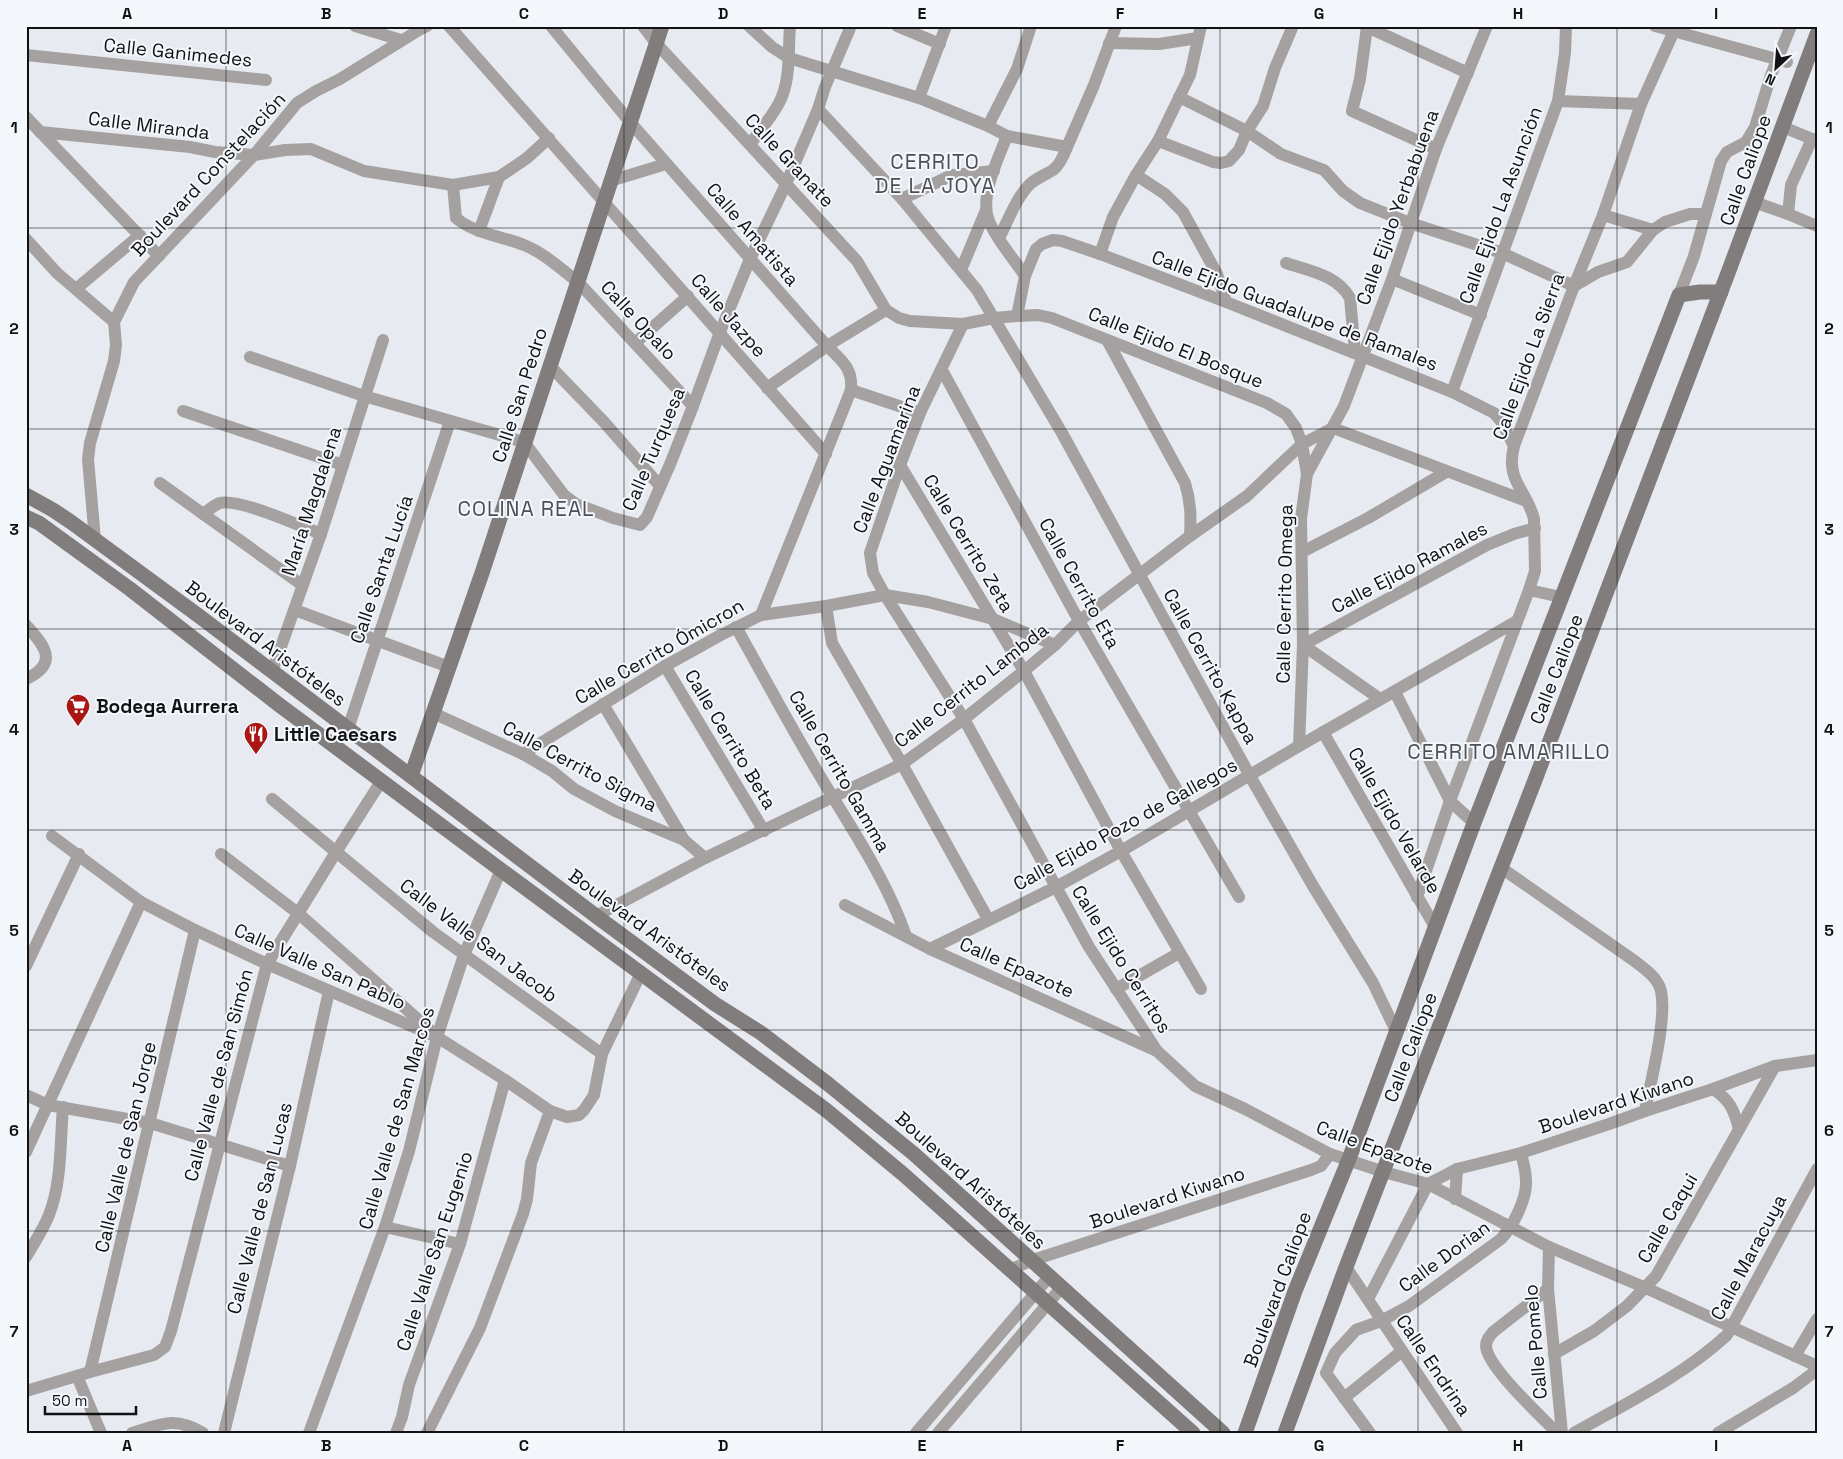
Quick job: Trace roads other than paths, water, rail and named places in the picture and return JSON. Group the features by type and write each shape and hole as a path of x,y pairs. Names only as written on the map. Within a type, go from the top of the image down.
{"street":[{"path":"355,26 401,40"},
{"name":"Boulevard Constelación","path":"114,322 134,282 254,155 297,103 316,90 340,79 401,40 427,26"},
{"name":"Calle Jazpe","path":"449,26 826,454"},
{"name":"Calle Amatista","path":"551,26 666,164 849,369 852,380 851,390"},
{"name":"Calle Granate","path":"643,26 656,43 857,261 886,310"},
{"name":"Calle San Pedro","path":"411,776 482,573 662,26"},
{"path":"749,26 772,47 789,58 919,98 988,126 1007,136 1068,147"},
{"path":"750,144 780,102 785,86 789,58 790,26"},
{"name":"Calle Turquesa","path":"524,442 564,495 576,504 613,518 640,525 647,517 693,406 720,332 750,259 786,184 851,26"},
{"path":"897,26 940,44"},
{"path":"919,98 946,26"},
{"path":"988,126 1017,69 1031,26"},
{"path":"999,238 1020,197 1029,185 1042,175 1054,170 1059,164 1091,94 1116,26"},
{"path":"1158,141 1221,164 1229,161 1235,155 1263,106 1275,68 1293,26"},
{"name":"Calle Ejido Yerbabuena","path":"1307,474 1344,406 1359,354 1392,279 1436,149 1487,26"},
{"name":"Calle Ejido La Asunción","path":"1452,392 1558,101 1565,53 1566,26"},
{"path":"1654,26 1782,60"},
{"name":"Calle Caliope","path":"1349,1159 1474,823 1694,256 1721,161 1727,152 1746,142 1755,128 1771,75 1782,60 1791,26"},
{"path":"1436,149 1352,111 1360,79 1366,27 1468,73"},
{"name":"Calle Ejido La Sierra","path":"1417,897 1450,801 1529,590 1534,571 1535,528 1532,511 1513,475 1511,464 1514,446 1574,286 1603,215 1641,104 1674,31"},
{"path":"1100,254 1113,217 1136,175 1158,141 1190,74 1200,32 1158,44 1110,43"},
{"name":"Calle Caliope","path":"1384,1172 1542,762 1754,202 1814,52 1817,34"},
{"name":"Calle Ganimedes","path":"26,55 266,80"},
{"path":"1179,97 1247,131 1281,154 1324,170 1349,197 1410,223 1502,253 1574,286 1598,272 1627,262 1653,230 1665,222 1690,214 1706,214"},
{"path":"1558,101 1641,104"},
{"name":"Calle Cerrito Kappa","path":"818,109 902,200 977,290 1062,432 1250,776 1313,886 1373,983 1396,1031"},
{"path":"26,117 160,256"},
{"path":"1783,127 1814,140 1791,185 1788,214"},
{"name":"Calle Miranda","path":"40,132 254,155 285,150 311,149 364,171 453,185 499,177"},
{"path":"1007,136 988,191 986,210 988,221 1025,276 1017,316"},
{"path":"479,231 499,177 527,158 549,138"},
{"path":"610,181 666,164"},
{"path":"902,200 952,175 994,170"},
{"path":"1136,175 1165,194 1184,212 1217,274 1226,302"},
{"name":"Calle Opalo","path":"453,185 456,218 479,231 525,245 554,263 578,282 693,406"},
{"path":"1754,202 1817,226"},
{"path":"961,270 986,210"},
{"path":"1603,215 1653,230"},
{"path":"76,289 140,235"},
{"path":"26,239 46,263 114,322 116,345 114,361 90,444 88,459 95,540"},
{"name":"Calle Ejido Guadalupe de Ramales","path":"1025,276 1036,249 1042,244 1053,240 1062,241 1100,254 1452,392 1494,413 1501,421 1514,446"},
{"path":"1286,263 1330,278 1346,291 1350,298 1359,354"},
{"path":"1392,279 1480,315"},
{"path":"1679,295 1721,292"},
{"path":"635,343 688,296"},
{"path":"767,388 827,346 886,310"},
{"name":"Calle Ejido El Bosque","path":"886,310 898,318 910,321 963,324 1017,316 1052,318 1266,403 1286,414 1296,428 1302,444"},
{"name":"Calle Aguamarina","path":"870,553 920,413 963,324"},
{"name":"María Magdalena","path":"267,668 295,610 383,340"},
{"path":"1107,340 1184,483 1190,498 1192,511 1190,536"},
{"path":"250,357 364,396 524,442"},
{"path":"549,365 604,422 660,486"},
{"name":"Calle Cerrito Eta","path":"942,370 1079,621 1239,897"},
{"path":"761,615 851,390 920,413"},
{"path":"183,411 343,465"},
{"name":"Calle Santa Lucía","path":"348,729 450,421"},
{"path":"1333,428 1526,501"},
{"name":"Calle Cerrito Lambda","path":"596,916 705,858 833,799 902,764 964,719 1024,671 1055,645 1079,621 1190,536 1247,496 1302,444 1333,428"},
{"name":"Calle Cerrito Omega","path":"1299,746 1303,645 1301,519 1307,474 1302,444"},
{"name":"Calle Cerrito Zeta","path":"900,465 1024,671 1121,851 1201,989"},
{"path":"1302,552 1368,518 1446,472"},
{"path":"160,483 302,585"},
{"name":"Boulevard Aristóteles","path":"26,495 53,510 199,616 596,916 715,1004 761,1033 834,1089 914,1154 1223,1433"},
{"path":"203,514 221,503 231,502 321,534"},
{"name":"Boulevard Aristóteles","path":"26,517 39,523 278,704 846,1126 1011,1269 1193,1433"},
{"name":"Calle Ejido Ramales","path":"1303,645 1488,545 1514,534 1535,528"},
{"name":"Calle Ejido Cerritos","path":"870,553 873,572 885,595 964,719 1089,947 1157,1051"},
{"path":"1529,590 1561,597"},
{"name":"Calle Cerrito Ómicron","path":"523,754 665,666 761,615 885,595 928,602 993,619 1055,645"},
{"path":"826,606 832,643 988,919"},
{"path":"295,610 449,667"},
{"path":"181,629 199,616"},
{"name":"Calle Ejido Pozo de Gallegos","path":"930,949 1056,887 1121,851 1517,621"},
{"path":"26,625 42,643 46,653 43,668 26,679"},
{"name":"Calle Cerrito Gamma","path":"736,627 833,799 862,843 896,910 906,936"},
{"path":"1303,645 1380,700"},
{"name":"Calle Cerrito Beta","path":"665,666 764,830"},
{"path":"1395,692 1450,801 1474,823"},
{"path":"603,704 684,840"},
{"name":"Calle Cerrito Sigma","path":"433,713 523,754 552,771 574,789 615,811 684,840 705,858"},
{"name":"Calle Ejido Velarde","path":"1323,732 1435,927"},
{"name":"Calle Valle de San Simón","path":"90,1372 154,1356 165,1347 171,1331 267,964 382,780"},
{"name":"Calle Valle San Jacob","path":"272,799 433,932 602,1054"},
{"name":"Calle Valle San Pablo","path":"52,836 79,854 141,902 267,964 437,1037 550,1111 567,1117 579,1115 584,1110 594,1095 602,1054"},
{"path":"26,966 79,854"},
{"path":"221,854 299,914 437,1037"},
{"path":"501,870 514,854"},
{"path":"1500,867 1636,962 1653,976 1660,990 1662,1011 1659,1038 1645,1111"},
{"name":"Calle Valle de San Marcos","path":"309,1433 384,1227 409,1151 437,1037 464,955 501,870"},
{"path":"26,1152 141,902"},
{"name":"Calle Epazote","path":"845,905 930,949 1157,1051 1195,1086 1245,1109 1330,1154 1428,1184 1455,1200 1549,1247 1646,1288 1817,1366"},
{"name":"Calle Valle de San Jorge","path":"90,1372 195,930"},
{"path":"1116,989 1179,953"},
{"path":"602,1054 641,973"},
{"name":"Calle Valle de San Lucas","path":"224,1433 290,1166 329,992"},
{"name":"Boulevard Kiwano","path":"1428,1184 1457,1169 1521,1153 1713,1090 1775,1066 1817,1060"},
{"name":"Calle Caqui","path":"1554,1354 1594,1331 1628,1306 1646,1288 1663,1264 1775,1066"},
{"name":"Calle Valle San Eugenio","path":"396,1433 402,1417 409,1385 460,1244 505,1080"},
{"path":"1713,1090 1724,1096 1730,1104 1739,1129"},
{"path":"26,1095 48,1105 150,1123 290,1166"},
{"path":"26,1257 40,1233 52,1203 58,1170 63,1107"},
{"path":"427,1433 484,1319 523,1214 527,1199 531,1163 550,1111"},
{"name":"Calle Dorian","path":"1329,1378 1335,1353 1356,1330 1382,1321 1424,1296 1501,1239 1511,1229 1524,1197 1526,1181 1521,1153"},
{"name":"Boulevard Kiwano","path":"1011,1269 1311,1170 1321,1166 1330,1154"},
{"name":"Boulevard Calíope","path":"1246,1433 1295,1291 1349,1159"},
{"path":"1455,1200 1457,1169"},
{"name":"Calle Maracuya","path":"1574,1433 1655,1387 1715,1346 1727,1335 1817,1169"},
{"path":"1285,1433 1346,1267 1384,1172"},
{"path":"1368,1300 1428,1184"},
{"path":"384,1227 460,1244"},
{"name":"Calle Pomelo","path":"1549,1247 1548,1289 1562,1433"},
{"name":"Calle Endrina","path":"1346,1267 1457,1433"},
{"path":"916,1433 1048,1277"},
{"path":"938,1433 1061,1288"},
{"path":"1548,1289 1493,1332 1487,1340 1486,1347 1500,1373 1557,1433"},
{"path":"1795,1356 1817,1319"},
{"path":"1344,1398 1402,1351"},
{"path":"1312,1361 1329,1378 1363,1421 1370,1433"},
{"path":"1718,1433 1793,1388 1817,1370"},
{"path":"26,1391 90,1372"},
{"path":"77,1376 101,1433"},
{"path":"132,1433 165,1423 175,1422 191,1426 203,1433"}],"place":[{"name":"Bodega Aurrera","path":"78,727"},
{"name":"Little Caesars","path":"256,755"}],"district":[{"name":"CERRITO DE LA JOYA","path":"935,174"},
{"name":"COLINA REAL","path":"526,509"},
{"name":"CERRITO AMARILLO","path":"1509,752"}]}
